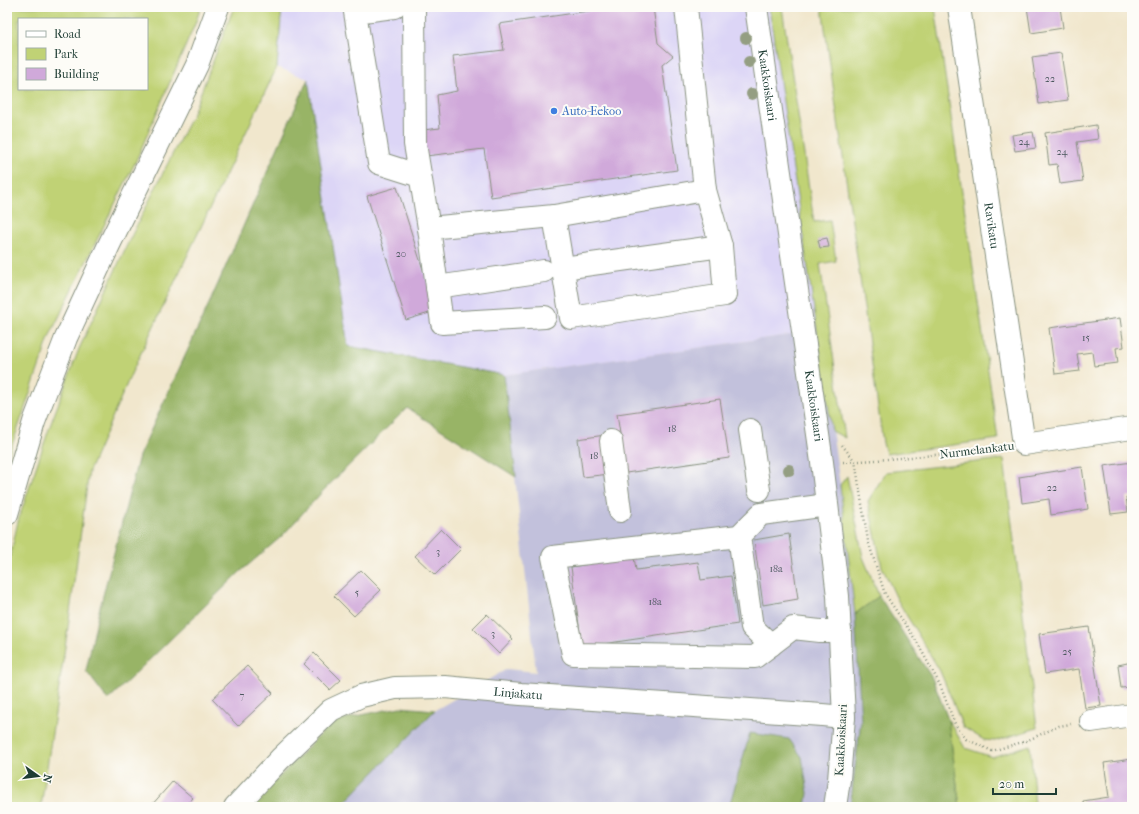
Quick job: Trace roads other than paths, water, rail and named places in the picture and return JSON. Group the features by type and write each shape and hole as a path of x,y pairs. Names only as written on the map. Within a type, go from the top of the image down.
{"main road":[{"path":"7,514 34,422 66,338 109,245 198,65 218,7"},
{"path":"394,7 355,12 379,163 420,176"},
{"path":"414,7 415,144 429,228 442,323 544,317"},
{"path":"554,216 553,269 571,318 725,295 721,246 705,190 686,7"},
{"name":"Kaakkoiskaari","path":"756,7 822,462 838,596 844,718 839,780 835,807"},
{"name":"Ravikatu","path":"959,7 1024,444"},
{"path":"429,228 554,216 705,190"},
{"path":"437,287 553,269 721,246"},
{"name":"Nurmelankatu","path":"1024,444 1132,428"},
{"path":"750,430 758,490"},
{"path":"611,441 620,511"},
{"path":"827,504 761,514 739,536 553,557 573,654 755,657 793,628 820,631 840,631"},
{"path":"739,536 752,627 771,645"},
{"name":"Linjakatu","path":"235,807 280,759 331,710 361,696 396,688 445,687 521,694 822,714 844,718"},
{"path":"1091,721 1132,715"}],"place":[{"name":"Auto-Eekoo","path":"554,111"}]}
